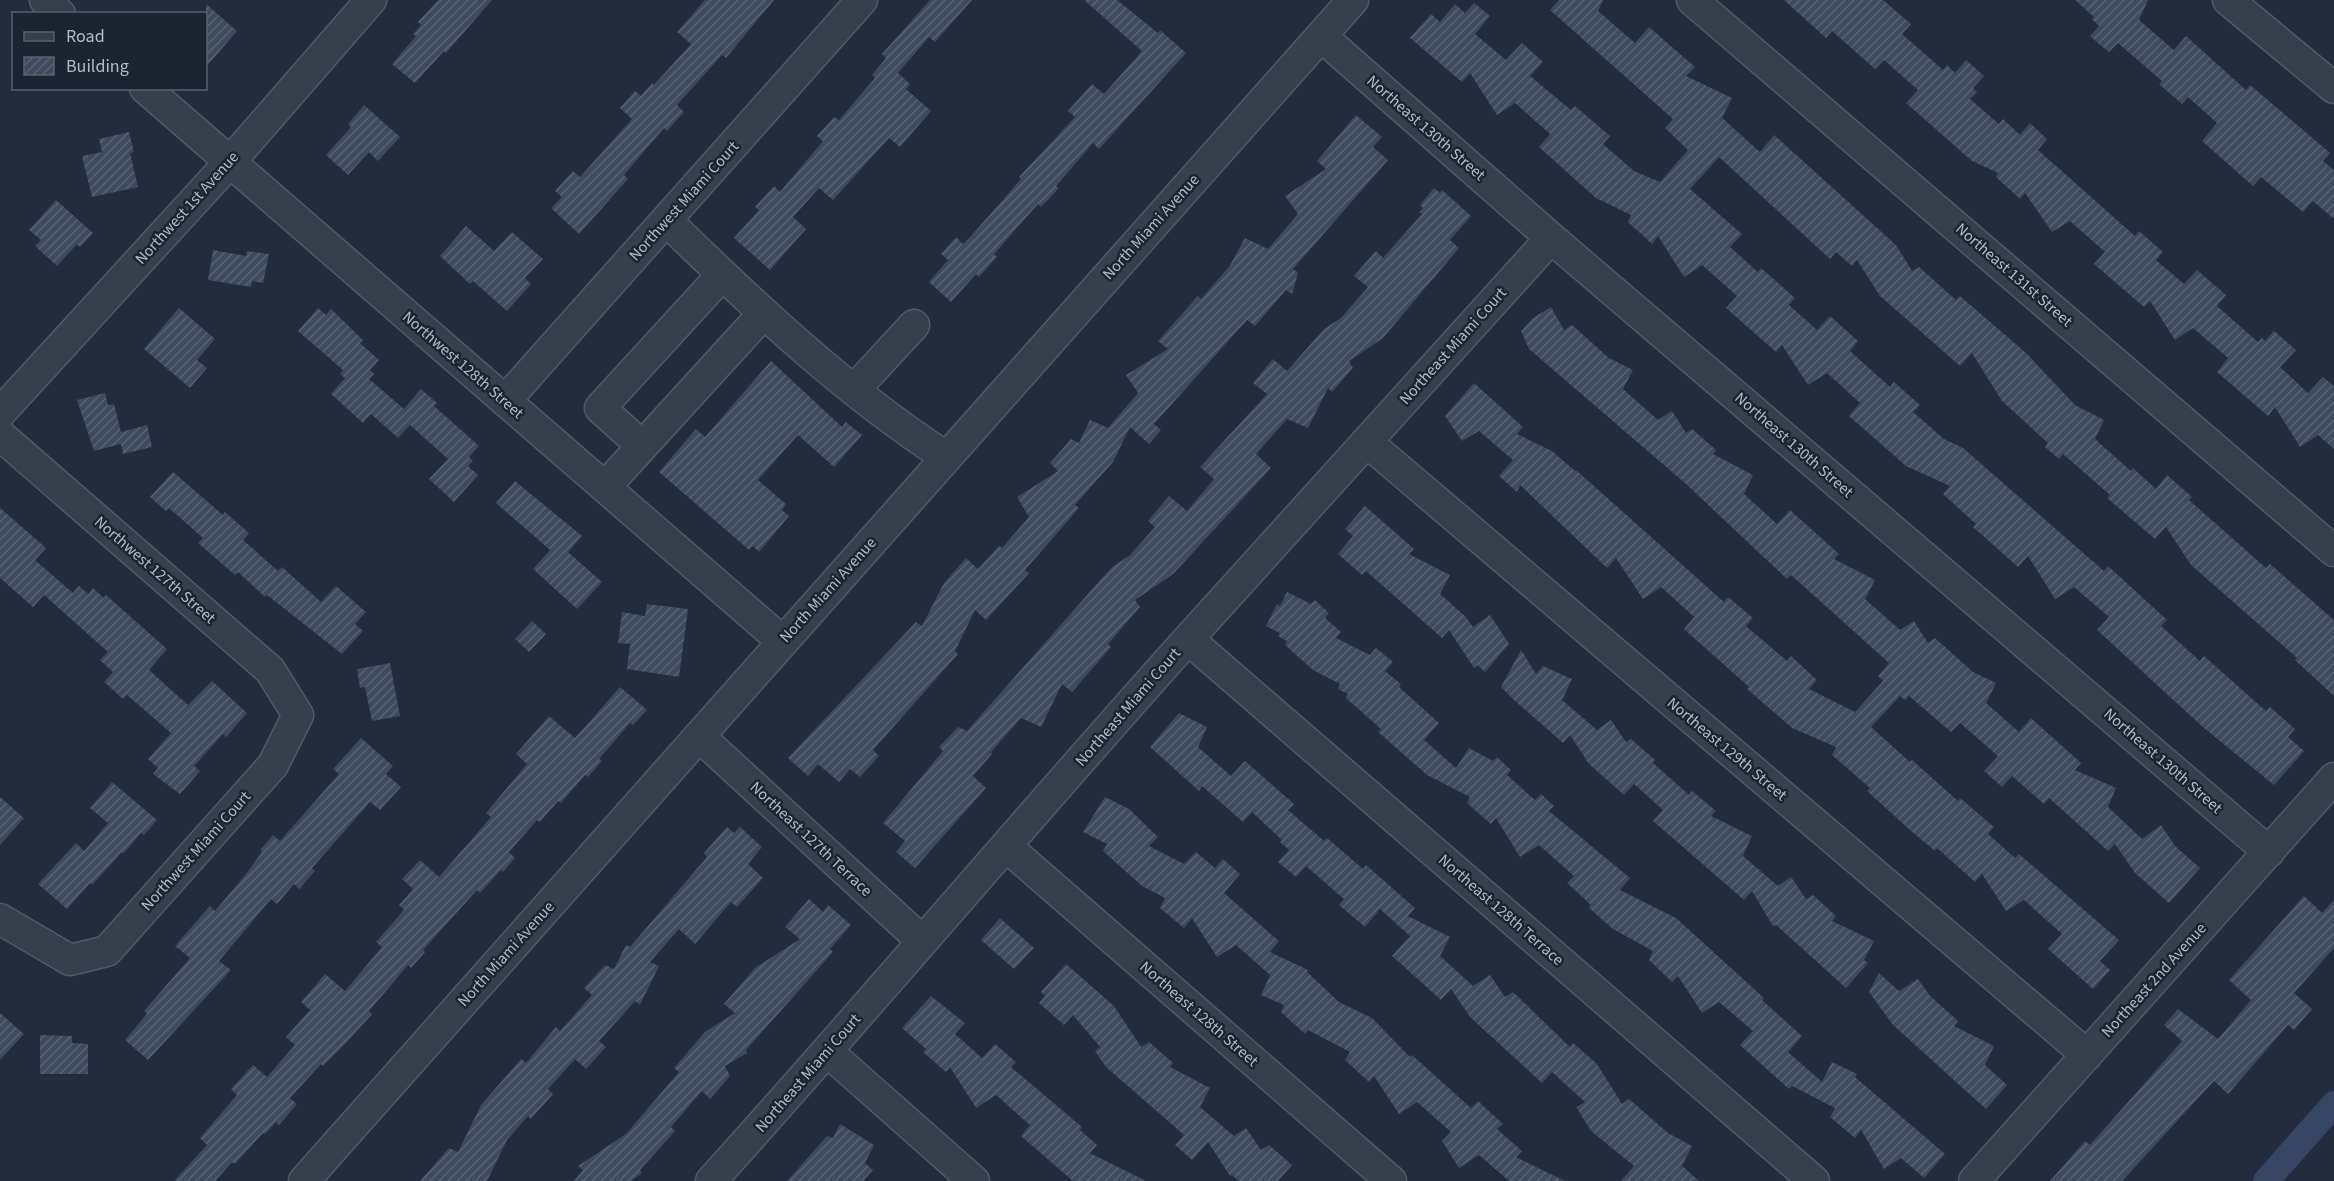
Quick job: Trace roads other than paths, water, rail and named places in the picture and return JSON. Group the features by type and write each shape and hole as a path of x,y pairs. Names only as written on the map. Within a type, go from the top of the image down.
{"street":[{"path":"45,0 58,12"},
{"name":"Northwest 1st Avenue","path":"0,413 229,163 371,0"},
{"name":"Northwest Miami Court","path":"505,401 862,0"},
{"name":"North Miami Avenue","path":"304,1181 1353,0"},
{"name":"Northeast 131st Street","path":"1692,0 2334,551"},
{"path":"2228,0 2334,88"},
{"name":"Northeast 130th Street","path":"1321,36 1551,238 2269,852"},
{"name":"Northwest 128th Street","path":"147,90 782,641"},
{"path":"666,220 764,313 909,434 946,457"},
{"name":"Northeast Miami Court","path":"711,1181 828,1052 922,941 1188,639 1551,238"},
{"path":"642,446 600,408 722,275"},
{"path":"605,487 764,313"},
{"path":"855,390 914,325"},
{"name":"Northwest 127th Street","path":"0,435 270,670 298,716"},
{"name":"Northeast 129th Street","path":"1367,442 2087,1055"},
{"name":"Northeast 128th Terrace","path":"1188,639 1814,1181"},
{"name":"Northwest Miami Court","path":"0,919 70,960 108,951 273,765 298,716"},
{"name":"Northeast 127th Terrace","path":"699,736 922,941"},
{"name":"Northeast 2nd Avenue","path":"1974,1181 2334,778"},
{"name":"Northeast 128th Street","path":"1007,847 1391,1181"},
{"path":"828,1052 974,1181"}],"waterway":[{"path":"2266,1181 2334,1104"}]}
